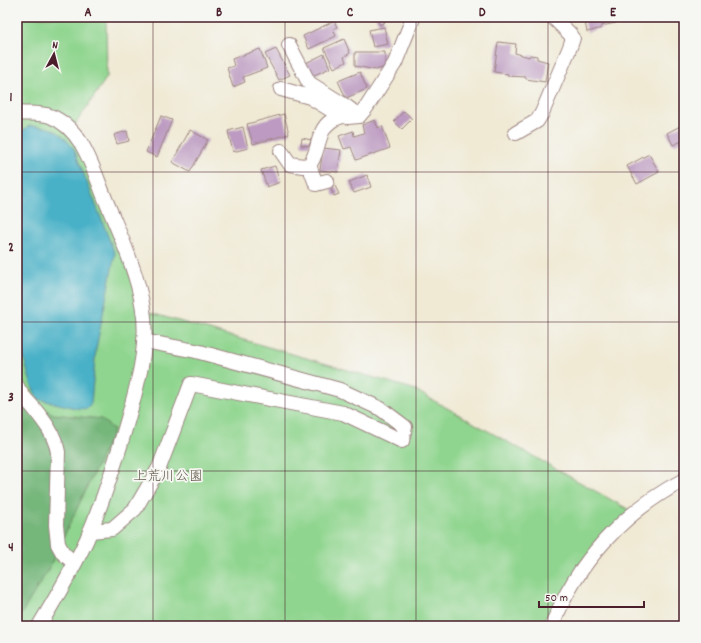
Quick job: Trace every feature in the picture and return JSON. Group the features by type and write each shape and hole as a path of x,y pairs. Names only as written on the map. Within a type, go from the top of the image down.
{"street":[{"path":"281,89 310,97 336,113 348,118 359,116 366,108 395,64 412,17"},
{"path":"516,133 537,121 542,113 573,38 553,17"},
{"path":"289,45 309,83 359,116"},
{"path":"17,113 49,115 72,129 88,156 137,280 144,311 144,341 138,386 115,463 90,531 58,595 39,626"},
{"path":"281,151 290,164 303,166 309,165 314,160 319,138 323,130 331,121 343,116"},
{"path":"309,165 316,184 327,181"},
{"path":"90,531 112,529 135,509 159,468 191,384 343,413 402,441 406,427 381,408 340,390 196,351 144,341"},
{"path":"17,386 27,401 47,425 56,443 58,452 56,525 58,544 63,553 74,563"},
{"path":"552,626 560,604 578,575 605,538 633,512 684,480"}],"green space":[{"name":"上荒川公園","path":"17,17 106,17 107,77 72,129 144,311 413,389 633,512 605,538 552,626 17,626"},
{"path":"23,394 53,414 101,419 114,430 48,570 17,621 17,397"}],"water":[{"path":"29,126 44,127 55,131 60,134 74,149 115,254 96,349 91,403 87,409 75,408 38,399 30,381 22,348 17,317 17,135"}],"building":[{"path":"280,17 306,17 306,20 280,19"},
{"path":"375,17 382,17 385,22 380,25"},
{"path":"584,17 614,17 616,23 601,26 602,28 587,32"},
{"path":"334,21 337,27 333,29 336,36 309,49 303,36"},
{"path":"384,27 388,44 373,47 369,30"},
{"path":"344,39 350,53 344,57 346,62 334,68 324,48"},
{"path":"498,42 516,44 515,53 529,57 530,55 537,56 537,59 548,62 545,82 526,79 526,77 508,76 508,74 494,72"},
{"path":"260,49 267,68 243,77 245,82 233,87 227,68 234,66 232,59"},
{"path":"276,49 290,75 279,80 265,54"},
{"path":"355,52 385,52 385,67 376,70 355,66"},
{"path":"324,54 330,68 312,76 306,63"},
{"path":"360,72 367,89 346,98 338,81"},
{"path":"404,111 412,119 402,129 394,121"},
{"path":"284,114 289,134 253,144 247,124"},
{"path":"161,116 172,120 157,157 146,152"},
{"path":"375,120 378,128 382,126 390,148 356,160 351,147 344,149 339,136 353,131 354,136 364,133 362,125"},
{"path":"684,124 684,140 673,145 667,133"},
{"path":"243,127 248,148 233,152 228,131"},
{"path":"190,130 208,140 190,172 172,162"},
{"path":"127,131 129,141 117,144 114,135"},
{"path":"302,138 311,140 309,146 301,145"},
{"path":"323,148 341,150 338,172 320,170"},
{"path":"649,154 659,172 637,184 627,166"},
{"path":"275,166 280,182 267,187 261,170"},
{"path":"367,175 371,187 354,193 349,182"},
{"path":"335,186 339,194 334,196 331,189"}]}
